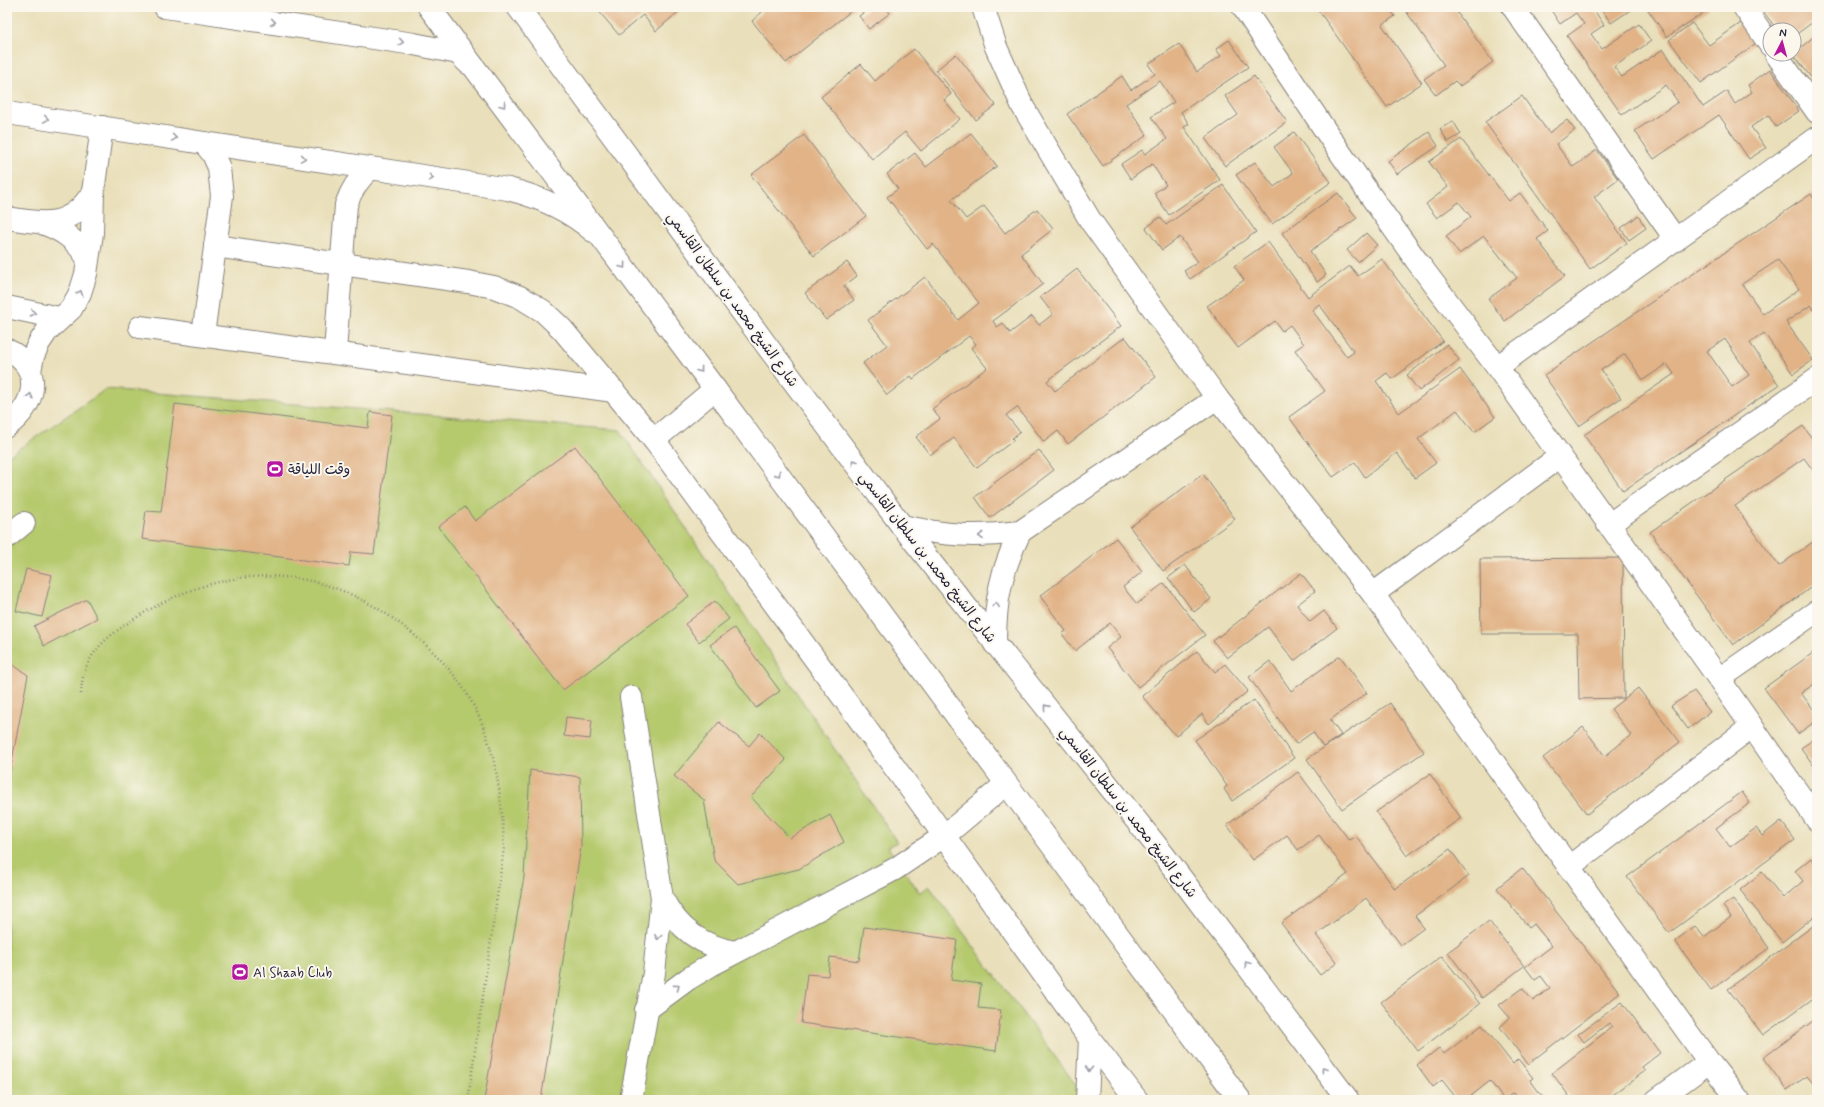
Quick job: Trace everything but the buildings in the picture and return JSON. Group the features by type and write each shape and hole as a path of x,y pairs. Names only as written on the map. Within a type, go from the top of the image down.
{"street":[{"path":"165,7 369,37 458,53 482,78"},
{"path":"429,7 715,389 1240,1100"},
{"path":"983,7 996,47 1023,107 1090,220 1217,398 1373,594 1709,1062 1739,1100"},
{"path":"1243,7 1348,164 1416,260 1496,367 1719,679 1817,820"},
{"path":"1513,7 1676,240"},
{"path":"1744,7 1762,33"},
{"name":"شارع الشيخ محمد بن سلطان القاسمي","path":"519,8 767,346 902,526 1163,854 1348,1100"},
{"path":"1782,62 1817,112"},
{"path":"7,113 508,189 529,194 550,202 569,213 604,240"},
{"path":"7,426 22,414 28,405 31,394 30,371 33,356 39,343 59,318 71,309 82,287 92,233 93,192 102,127"},
{"path":"1496,367 1817,138"},
{"path":"203,335 222,196 222,181 219,168 213,154 204,143"},
{"path":"335,352 346,205 349,194 362,176 370,169"},
{"path":"42,223 54,222 77,212 86,203 93,192"},
{"path":"7,218 42,223 56,228 69,235 80,246 88,259"},
{"path":"215,246 468,282 494,288 520,297 542,311 562,329 654,440 944,836 1090,1039 1137,1100"},
{"path":"7,307 59,318"},
{"path":"140,327 335,352 614,391"},
{"path":"7,350 24,360 30,371"},
{"path":"1608,525 1817,379"},
{"path":"654,440 715,389"},
{"path":"902,526 960,536 1020,532 1217,398"},
{"path":"1373,594 1560,457"},
{"path":"7,537 24,523"},
{"path":"995,644 995,615 999,586 1008,558 1020,532"},
{"path":"1719,679 1817,611"},
{"path":"631,697 662,898 654,973 646,1010 631,1100"},
{"path":"1569,867 1751,727"},
{"path":"646,1010 688,979 734,952 895,869 944,836 1006,784"},
{"path":"662,898 669,912 690,935 719,950 734,952"},
{"path":"1087,1100 1090,1039"},
{"path":"1657,1100 1709,1062"}],"path":[{"path":"81,694 82,679 86,665 94,652 127,624 176,596 204,586 252,576 277,576 302,579 326,584 349,593 400,623 427,646 450,670 470,699 486,734 497,771 503,810 504,848 468,1100"}],"green space":[{"path":"106,389 620,430 897,842 888,847 920,893 929,886 1087,1100 7,1100 7,457"}],"place":[{"name":"وقت اللياقة","path":"275,469"},
{"name":"Al Shaab Club","path":"240,972"}]}
